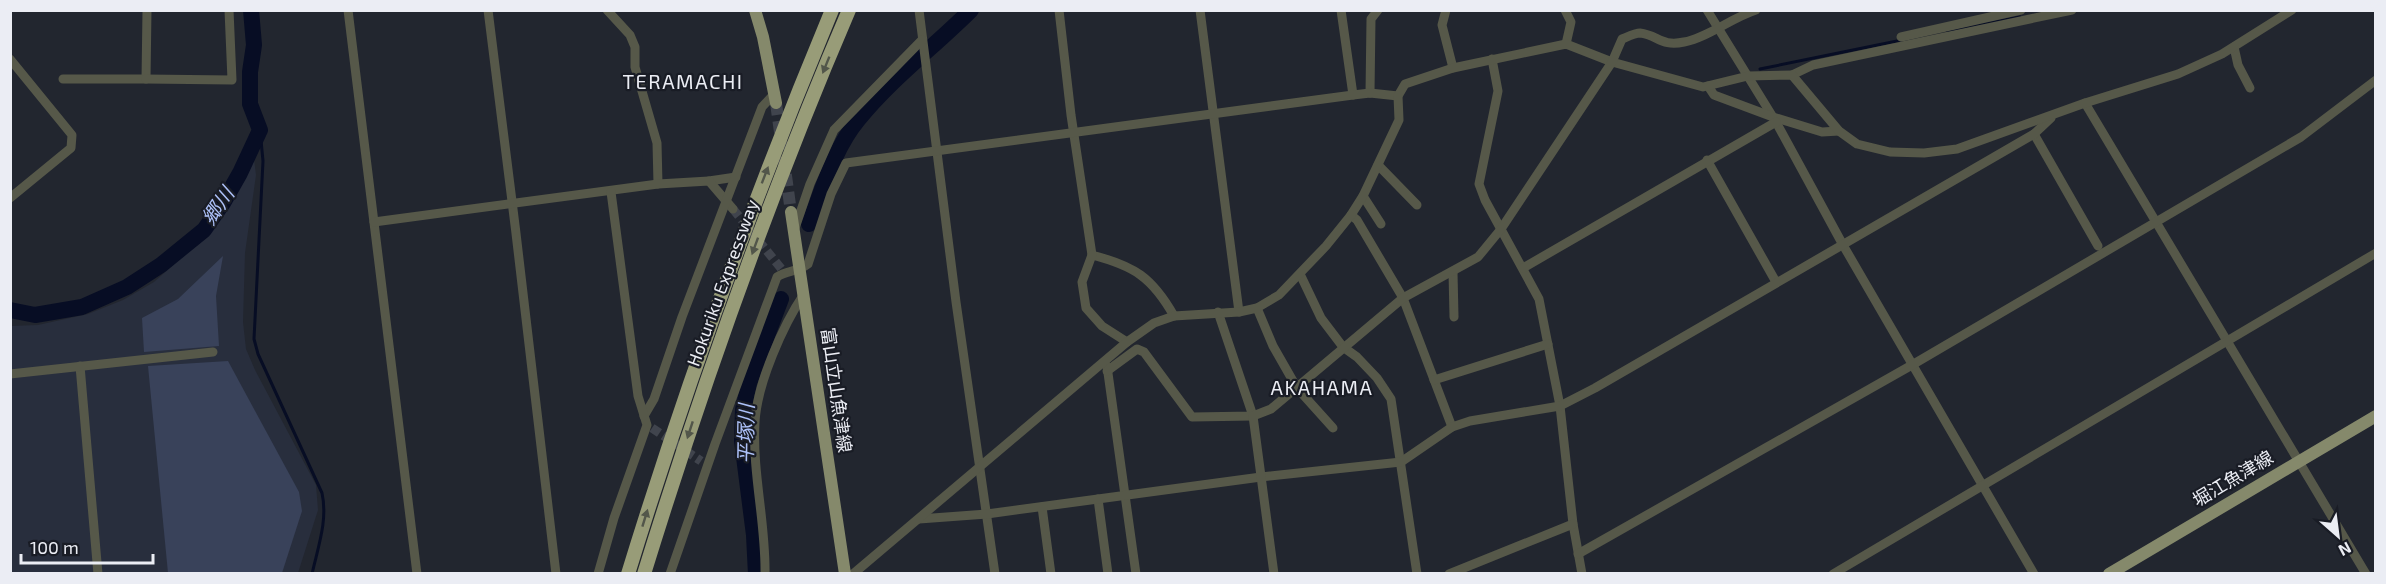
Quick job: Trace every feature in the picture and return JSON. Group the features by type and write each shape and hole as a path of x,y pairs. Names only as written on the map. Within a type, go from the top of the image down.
{"highway":[{"name":"Hokuriku Expressway","path":"628,573 717,305 790,112 832,10"},
{"name":"Hokuriku Expressway","path":"644,573 730,312 803,119 849,10"}],"main road":[{"path":"759,12 776,98"},
{"name":"富山立山魚津線","path":"791,212 845,573"},
{"name":"堀江魚津線","path":"2109,573 2376,416"}],"street":[{"path":"146,79 147,10"},
{"path":"63,79 232,80 229,10"},
{"path":"348,10 417,573"},
{"path":"488,10 556,573"},
{"path":"607,10 630,36 635,47 635,66 657,143 658,184"},
{"path":"919,10 979,468 995,573"},
{"path":"1059,10 1092,255 1082,282 1086,308 1102,326 1127,342"},
{"path":"1200,10 1239,312"},
{"path":"1341,10 1353,95"},
{"path":"1370,93 1371,19 1378,10"},
{"path":"1446,10 1442,25 1453,68"},
{"path":"1564,10 1571,22 1566,44"},
{"path":"1707,10 1774,119 1843,245 2034,573"},
{"path":"853,573 1107,366 1137,349 1144,352 1192,417 1253,416 1271,409 1403,298 1478,257 1501,229 1612,62 1622,39 1639,33 1669,45 1704,36 1717,27 1756,10"},
{"path":"1900,37 2021,10"},
{"path":"1136,573 1107,366 1127,342 1154,323 1174,316 1239,312 1257,308 1279,295 1351,215 1363,196 1399,120 1398,96 1405,84 1453,68 1566,44 1612,62 1703,87 1748,76 1791,75 1812,61 2072,10"},
{"path":"1791,75 1839,131 1857,144 1890,152 1924,153 1958,148 2085,103 2178,74 2234,47 2292,10"},
{"path":"794,230 810,184 834,130 922,40"},
{"path":"2234,47 2238,65 2250,88"},
{"path":"10,59 72,135 71,148 10,198"},
{"path":"1492,59 1498,92 1479,184 1485,200 1539,299 1560,406 1573,524 1582,573"},
{"path":"1578,554 1912,365 2301,137 2376,80"},
{"path":"1708,86 1714,95 1774,119 1822,132 1839,131"},
{"path":"670,573 704,463 777,277 784,272 801,270 808,264 831,194 846,164 1353,95 1370,93 1398,96"},
{"path":"598,573 654,399 730,206 736,177 762,107 776,98"},
{"path":"2085,103 2366,573"},
{"path":"919,519 987,514 1261,477 1401,462 1452,427 1470,421 1560,406 1595,388 2034,134 2052,116"},
{"path":"1522,268 1774,119"},
{"path":"2034,134 2098,246"},
{"path":"1707,160 1776,282"},
{"path":"1378,165 1417,205"},
{"path":"374,222 658,184 736,177"},
{"path":"709,181 730,206"},
{"path":"611,192 638,396 648,423"},
{"path":"1363,196 1381,224"},
{"path":"1351,215 1357,220 1403,298 1452,427"},
{"path":"1833,573 2376,253"},
{"path":"1092,255 1119,262 1138,271 1162,295 1174,316"},
{"path":"1453,272 1454,317"},
{"path":"1300,274 1321,318 1343,347 1377,378 1391,399 1417,573"},
{"path":"765,573 755,461 755,421 759,397 776,349 792,310 804,294"},
{"path":"1257,308 1273,346 1297,388 1333,428"},
{"path":"1218,312 1253,416 1274,573"},
{"path":"1434,380 1548,344"},
{"path":"10,374 213,352"},
{"path":"80,366 98,573"},
{"path":"1098,499 1108,573"},
{"path":"1042,507 1051,573"},
{"path":"1449,573 1573,524"}],"shaded area":[{"path":"254,159 256,175 245,253 243,322 246,349 255,370 316,485 318,510 298,573 11,574 11,326 38,325 88,314 123,300 154,282 190,250 224,211"},
{"path":"223,256 216,296 219,346 144,352 142,318 178,299"},
{"path":"228,361 299,492 302,511 282,573 168,573 148,366"}],"waterway":[{"name":"郷川","path":"10,310 35,315 82,307 127,287 161,265 204,230 240,173 260,130 250,104 250,72 254,45 251,10"},
{"name":"平塚川","path":"809,224 836,156 858,120 898,77 971,10"},
{"path":"1947,31 2020,17"},
{"path":"1760,69 1902,40"},
{"path":"260,130 263,161 254,339 258,354 322,493 323,523 312,574"},
{"name":"平塚川","path":"756,574 754,535 742,441 743,410 749,383 781,299"}],"tunnel":[{"path":"776,103 791,212"},
{"path":"733,209 784,272"},
{"path":"652,428 701,461"}],"district":[{"name":"TERAMACHI","path":"683,82"},
{"name":"AKAHAMA","path":"1322,388"}]}
